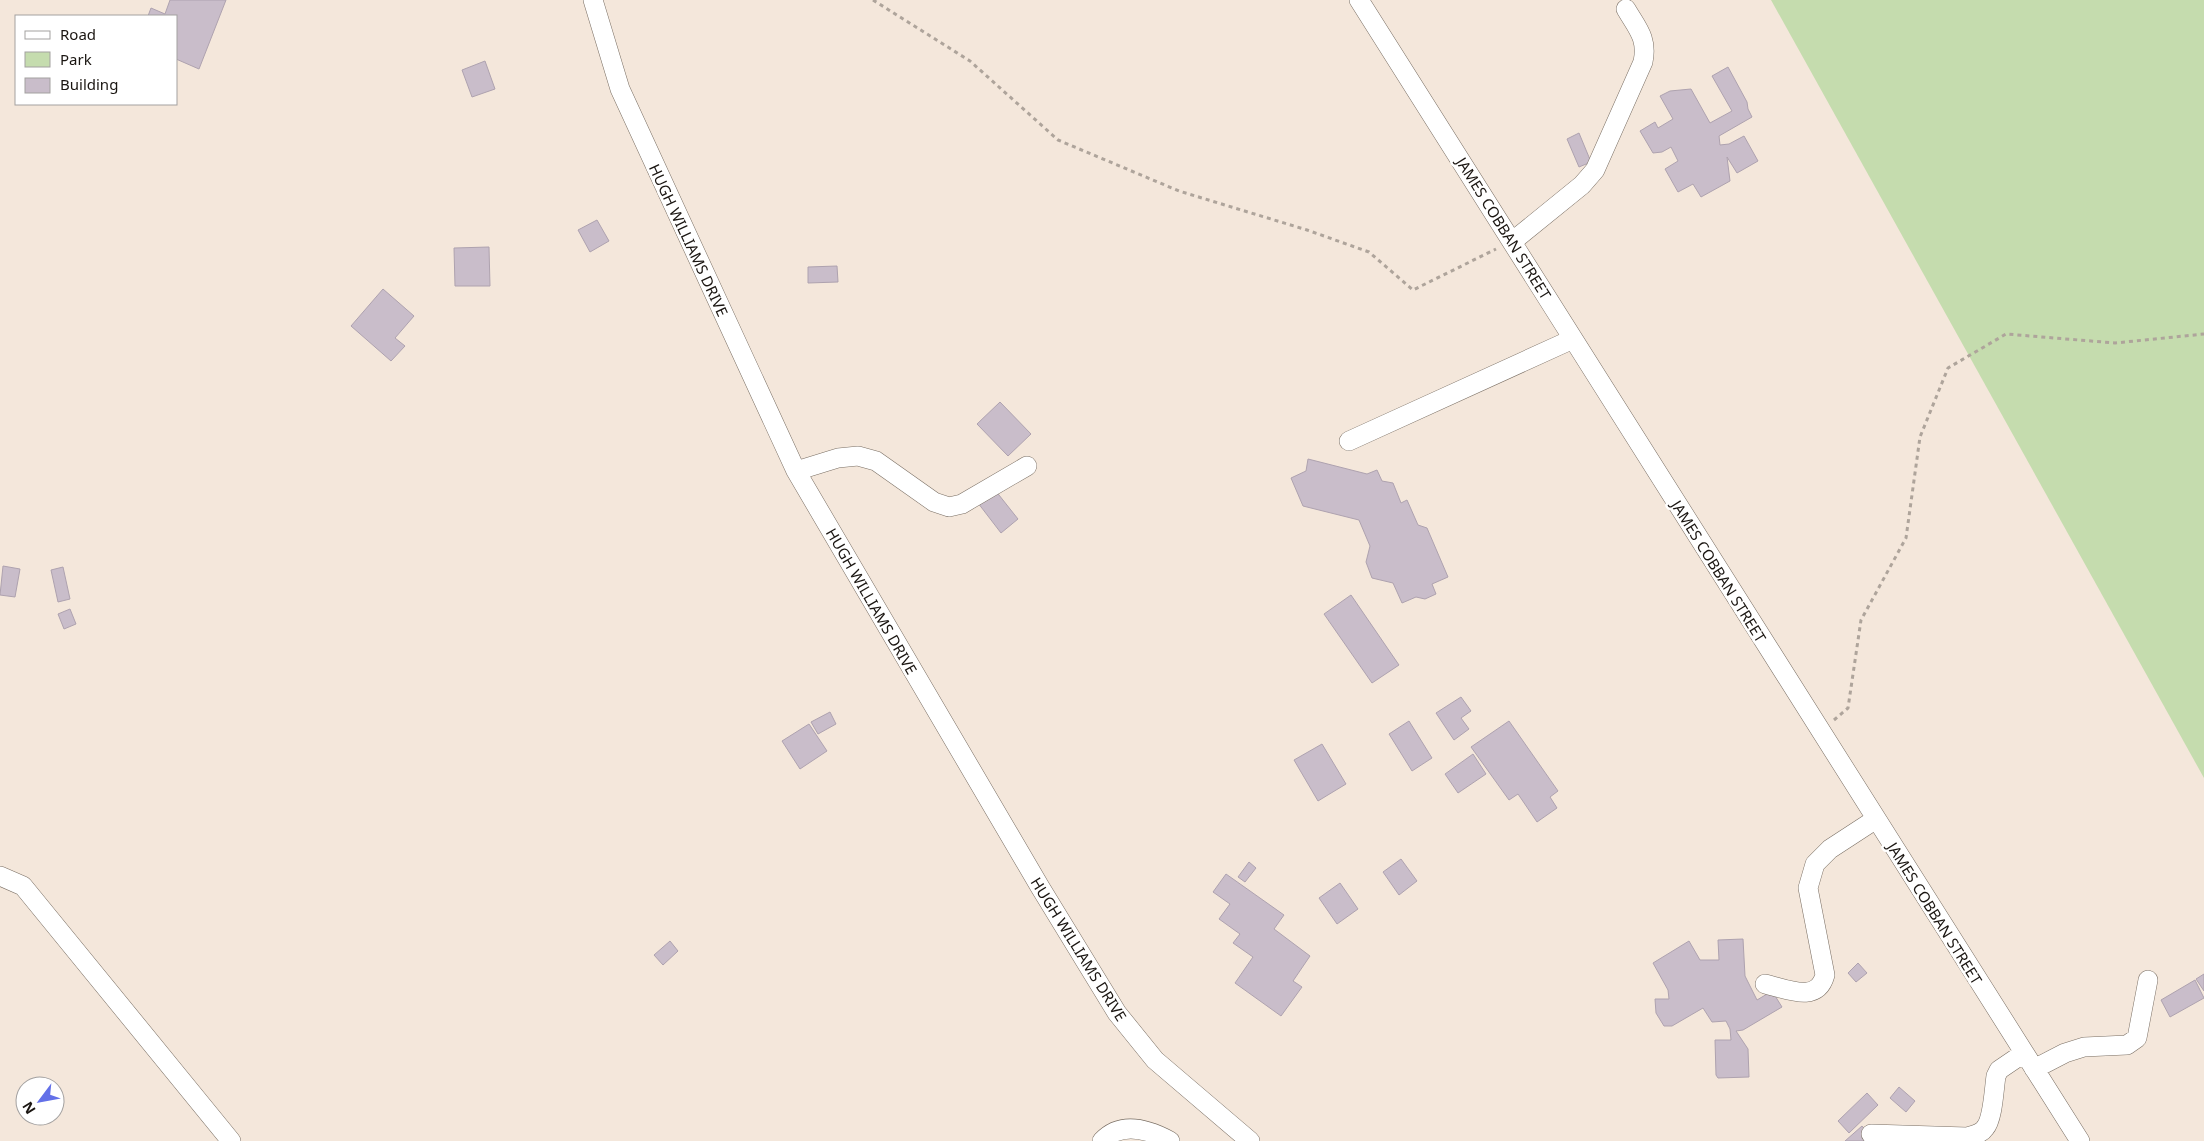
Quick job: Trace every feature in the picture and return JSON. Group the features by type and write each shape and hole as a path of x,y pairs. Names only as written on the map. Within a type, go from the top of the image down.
{"street":[{"name":"HUGH WILLIAMS DRIVE","path":"593,0 620,89 796,471 1040,887 1117,1013 1155,1060 1250,1141"},
{"name":"JAMES COBBAN STREET","path":"1359,0 2080,1141"},
{"path":"1513,241 1582,185 1595,170 1643,62 1646,49 1643,37 1626,9"},
{"path":"1350,441 1573,340"},
{"path":"796,471 838,458 858,456 876,461 934,502 949,507 962,504 1027,466"},
{"path":"1765,984 1804,993 1815,991 1822,985 1825,975 1808,888 1815,864 1830,849 1876,819"},
{"path":"0,876 23,886 231,1141"},
{"path":"2034,1069 2065,1053 2084,1047 2127,1045 2133,1042 2137,1038 2148,980"},
{"path":"1870,1134 1967,1137 1978,1134 1985,1129 1989,1121 1996,1076 1999,1070 2024,1053"},
{"path":"1102,1141 1121,1128 1133,1128 1170,1141"}],"path":[{"path":"872,0 970,60 1058,140 1179,191 1307,230 1369,252 1413,290 1513,241"},
{"path":"1821,733 1848,708 1861,620 1906,538 1920,437 1948,368 2006,334 2115,344 2204,334"}],"green space":[{"path":"1771,0 2204,0 2204,778"}],"building":[{"path":"170,0 226,0 199,69 178,60 178,15 148,15 151,8 165,14"},
{"path":"485,61 495,89 472,97 462,70"},
{"path":"1728,67 1747,102 1752,117 1719,136 1720,145 1729,144 1744,136 1758,161 1737,173 1727,157 1730,181 1701,197 1693,184 1678,192 1665,169 1678,161 1671,147 1662,152 1653,153 1640,131 1655,122 1658,128 1673,119 1660,96 1670,91 1691,89 1710,123 1732,111 1712,76"},
{"path":"1579,133 1591,162 1579,167 1567,139"},
{"path":"597,220 609,241 590,252 578,230"},
{"path":"489,247 490,286 455,286 454,248"},
{"path":"837,266 838,282 808,283 808,267"},
{"path":"383,289 414,316 395,338 405,346 391,361 351,326"},
{"path":"1000,402 1031,434 1008,456 977,424"},
{"path":"1308,459 1367,474 1377,470 1382,481 1393,483 1401,503 1407,500 1418,525 1427,528 1448,577 1432,584 1436,594 1425,599 1416,597 1402,603 1393,583 1372,578 1366,562 1370,546 1359,520 1303,506 1291,478 1306,471"},
{"path":"995,490 1018,519 1001,533 978,503"},
{"path":"3,566 20,569 15,597 0,595"},
{"path":"63,567 70,599 58,602 51,570"},
{"path":"1351,595 1399,665 1372,683 1324,614"},
{"path":"70,609 76,624 64,629 58,614"},
{"path":"1461,697 1471,711 1461,718 1469,729 1454,740 1436,713"},
{"path":"830,712 836,724 818,734 811,722"},
{"path":"1409,721 1432,758 1412,771 1389,734"},
{"path":"1509,721 1558,791 1550,797 1557,808 1537,822 1518,794 1509,800 1471,747"},
{"path":"809,724 827,751 800,769 782,741"},
{"path":"1322,744 1346,784 1318,801 1294,760"},
{"path":"1473,754 1486,774 1458,793 1445,774"},
{"path":"1401,859 1417,881 1399,895 1383,872"},
{"path":"1249,862 1256,868 1245,882 1238,877"},
{"path":"1226,874 1284,915 1274,929 1310,956 1293,981 1302,987 1281,1016 1235,983 1253,957 1233,943 1240,934 1219,919 1230,904 1213,892"},
{"path":"1340,883 1358,909 1337,924 1319,898"},
{"path":"1743,939 1745,976 1757,1000 1772,991 1782,1007 1743,1030 1736,1031 1748,1049 1749,1077 1718,1078 1716,1075 1715,1040 1731,1040 1730,1029 1726,1021 1712,1022 1703,1008 1672,1026 1664,1026 1656,1013 1655,999 1669,999 1668,990 1653,963 1689,941 1700,960 1719,960 1718,940"},
{"path":"670,941 678,951 663,965 654,955"},
{"path":"1858,963 1867,973 1856,982 1848,973"},
{"path":"2204,974 2204,991 2196,979"},
{"path":"2195,980 2204,998 2170,1017 2161,1000"},
{"path":"1899,1087 1915,1101 1906,1112 1890,1098"},
{"path":"1867,1093 1878,1105 1849,1133 1838,1121"},
{"path":"1862,1126 1875,1141 1845,1141"}]}
